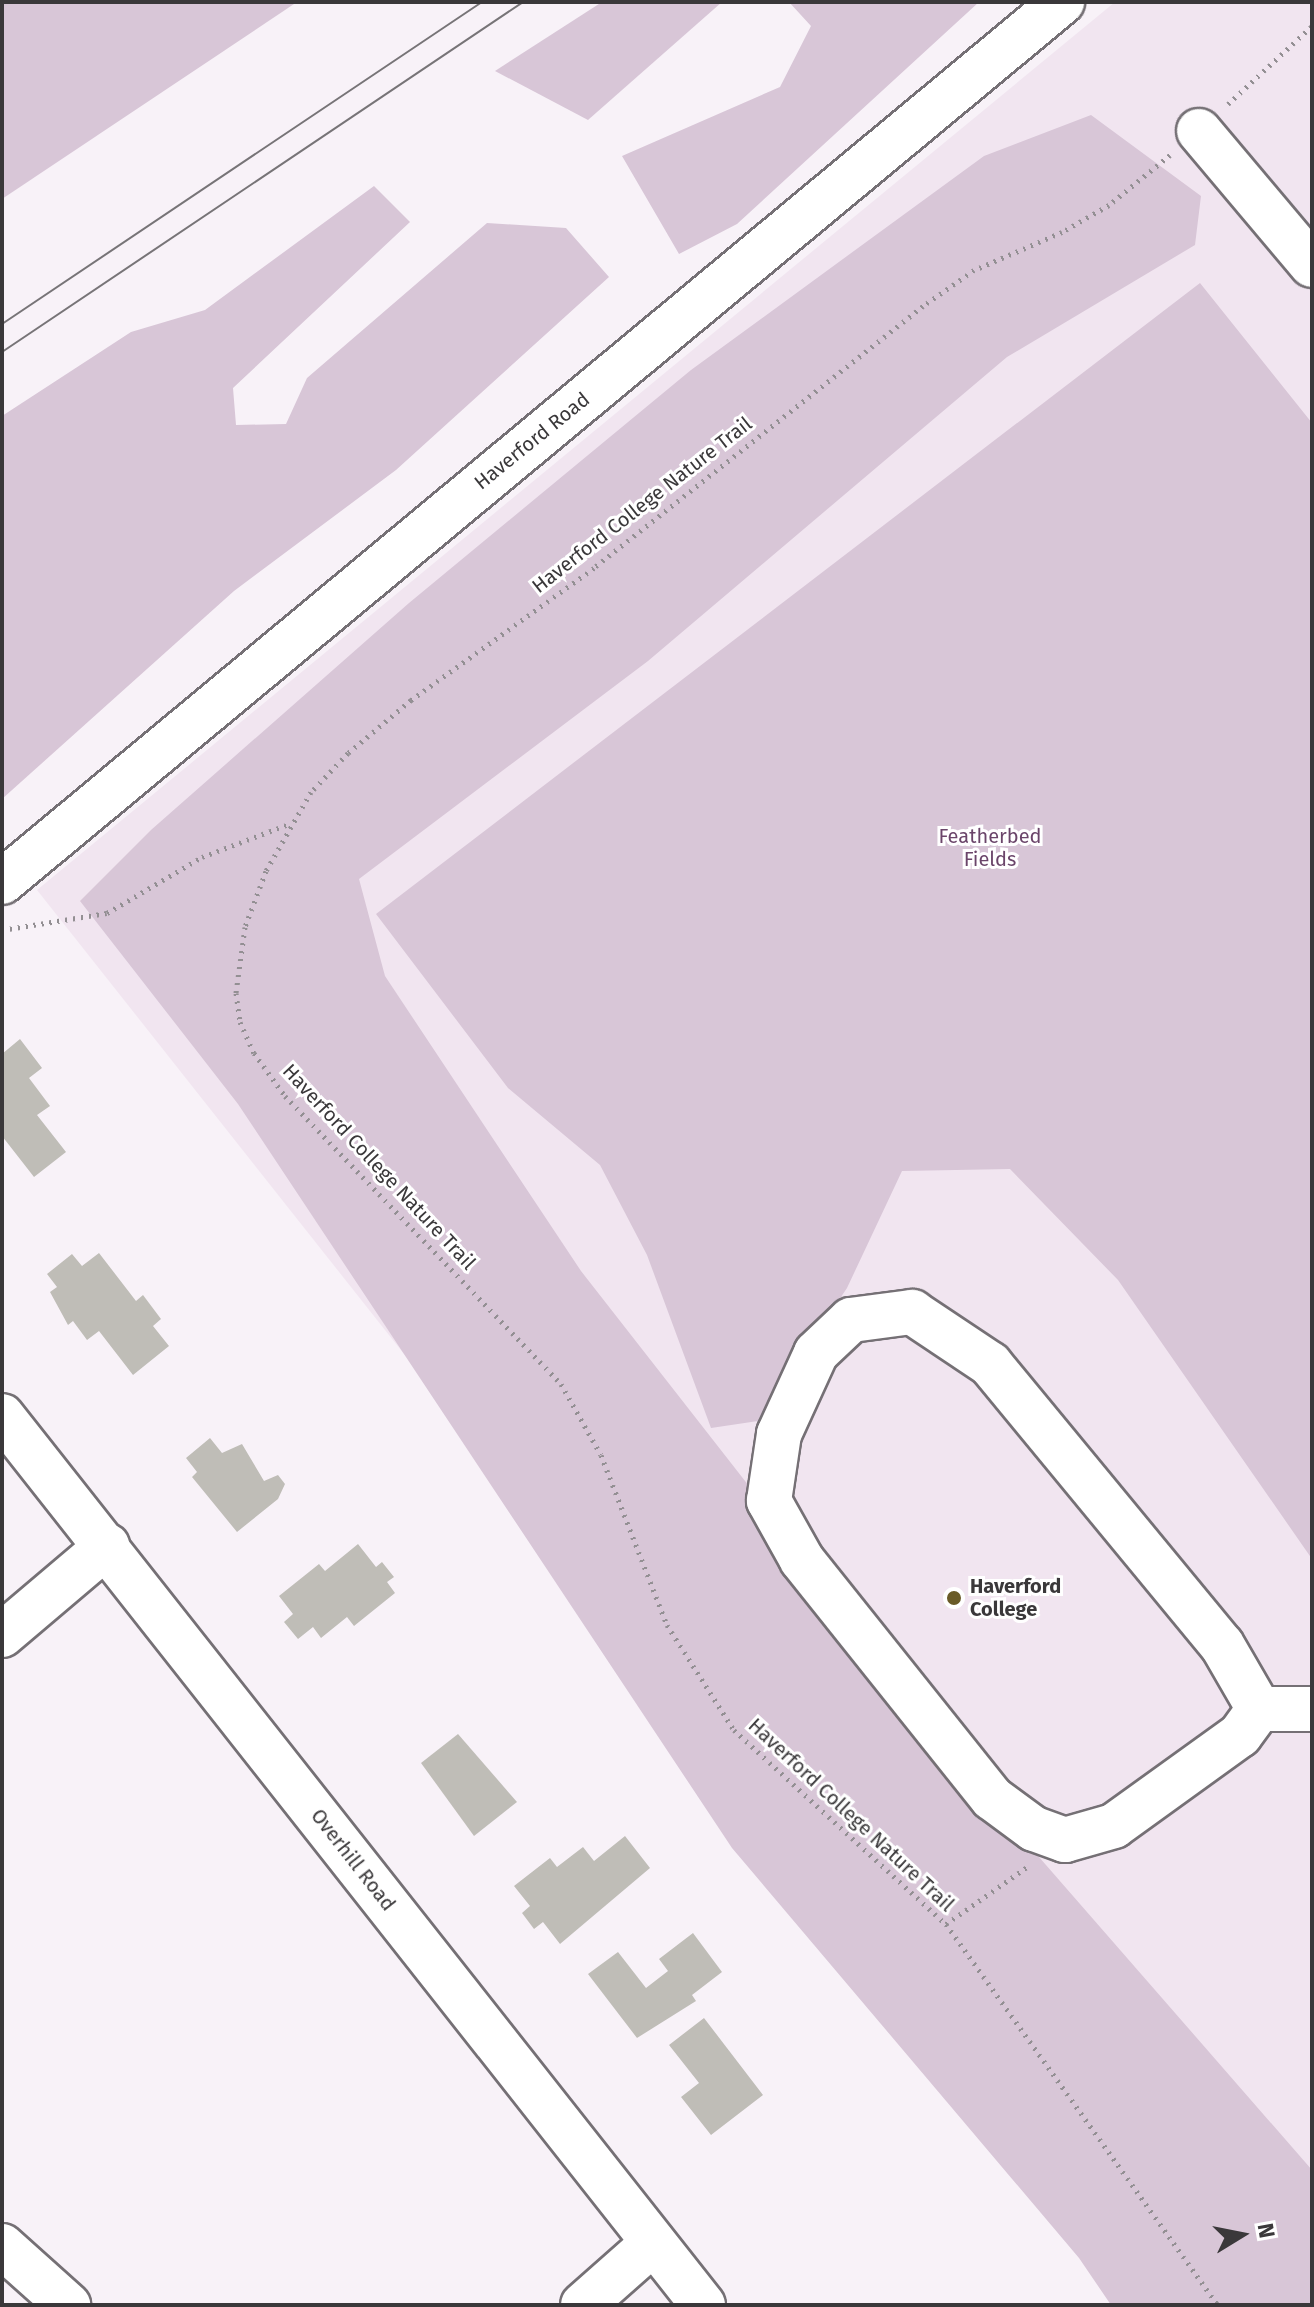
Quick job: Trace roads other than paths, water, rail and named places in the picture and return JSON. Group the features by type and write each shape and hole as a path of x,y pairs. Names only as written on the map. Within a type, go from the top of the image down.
{"street":[{"name":"Haverford Road","path":"2,882 1062,2"},
{"path":"1199,131 1312,265"},
{"path":"912,1312 990,1364 1222,1645 1259,1709 1240,1735 1114,1826 1065,1840 1034,1829 992,1798 802,1560 769,1501 779,1434 816,1353 851,1320 912,1312"},
{"name":"Overhill Road","path":"2,1416 703,2305"},
{"path":"2,1635 107,1546"},
{"path":"1259,1709 1312,1709"},
{"path":"583,2305 653,2243"},
{"path":"2,2246 68,2305"}],"tram line":[{"path":"2,324 482,2"},
{"path":"2,352 523,2"}],"place":[{"name":"Haverford College","path":"954,1598"}],"park label":[{"name":"Featherbed Fields","path":"990,848"}]}
